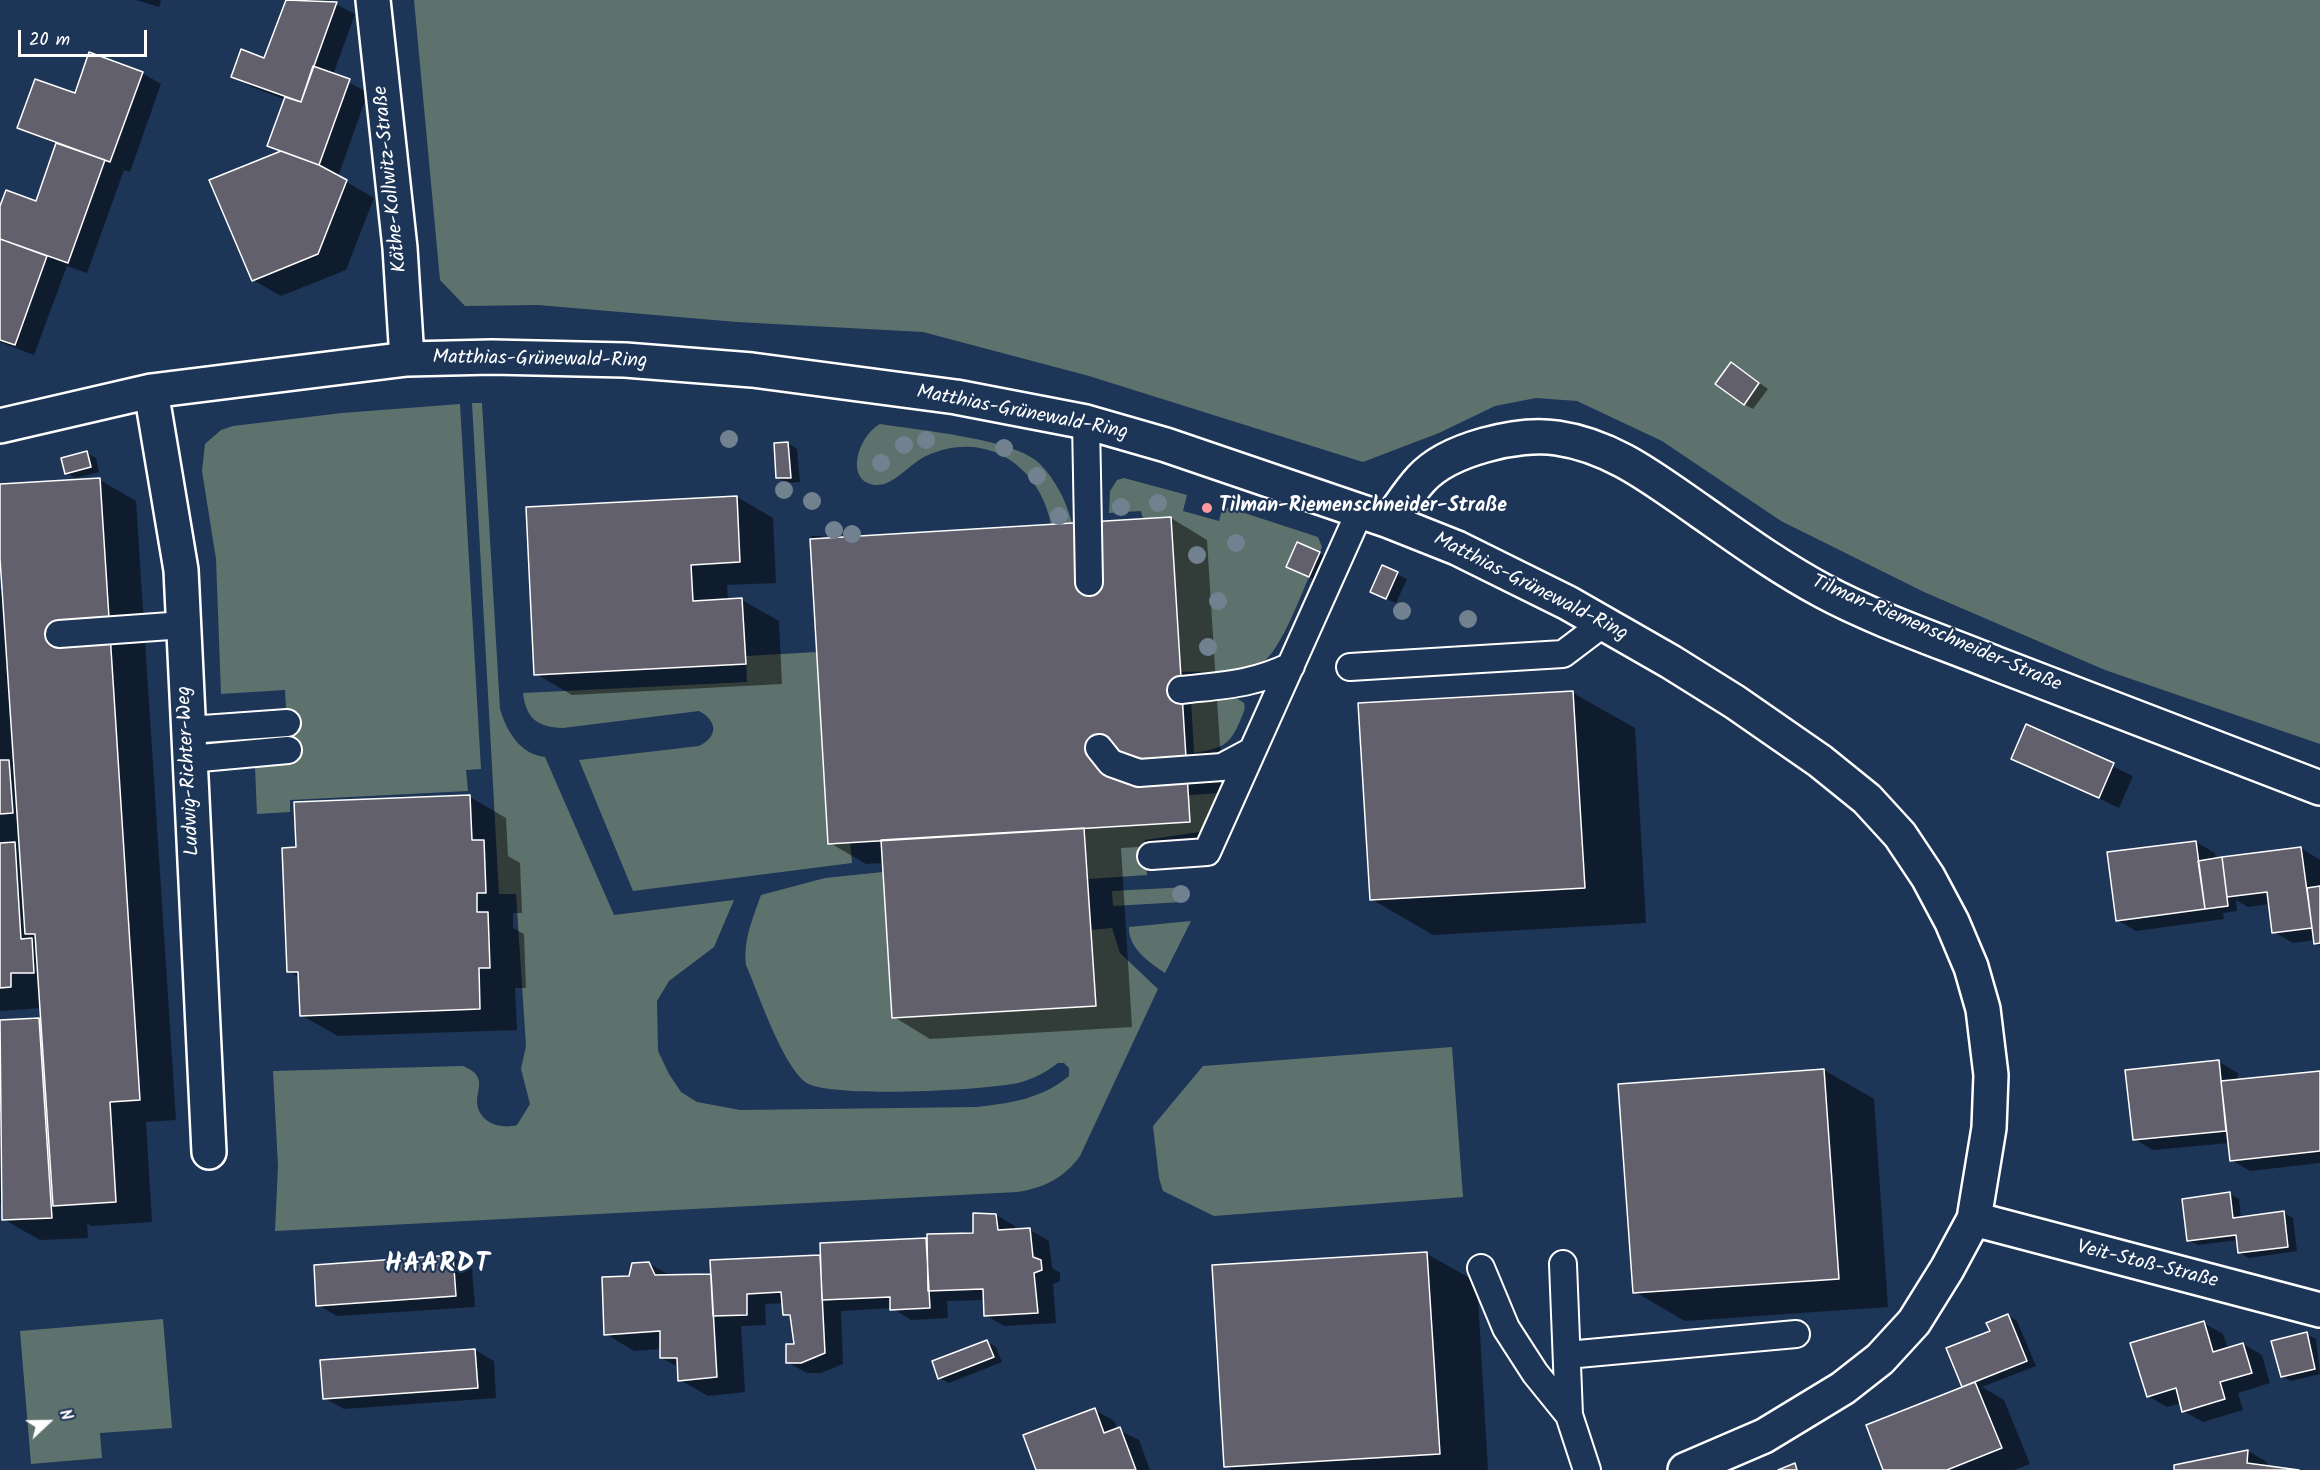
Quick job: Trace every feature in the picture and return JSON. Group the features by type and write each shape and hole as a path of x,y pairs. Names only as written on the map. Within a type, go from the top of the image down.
{"street":[{"name":"Käthe-Kollwitz-Straße","path":"374,0 399,248 407,359"},
{"name":"Matthias-Grünewald-Ring","path":"0,426 151,392 407,359 492,357 625,360 752,370 956,397 1086,422 1166,446 1375,516 1457,548 1604,623 1735,702 1820,761 1867,799 1900,835 1928,877 1960,940 1971,967 1983,1009 1990,1075 1989,1128 1974,1219 1947,1269 1914,1322 1880,1359 1843,1388 1764,1436 1685,1470"},
{"name":"Ludwig-Richter-Weg","path":"151,392 181,570 209,1152"},
{"name":"Tilman-Riemenschneider-Straße","path":"1375,516 1422,477 1446,461 1476,448 1519,437 1554,437 1587,443 1619,456 1766,556 1824,592 1973,654 2320,788"},
{"name":"Veit-Stoß-Straße","path":"1974,1219 2320,1310"}],"lane":[{"path":"1086,422 1089,582"},
{"path":"1151,856 1207,852 1290,666 1375,516"},
{"path":"1350,667 1563,654 1604,623"},
{"path":"59,634 184,625"},
{"path":"1181,690 1245,684 1290,666"},
{"path":"189,745 287,723"},
{"path":"189,745 288,750"},
{"path":"1099,748 1111,763 1139,772 1222,766 1252,751"},
{"path":"1563,1264 1569,1415 1587,1470"},
{"path":"1481,1268 1506,1328 1535,1373 1569,1415"},
{"path":"1567,1355 1796,1334"}],"green space":[{"path":"414,0 2320,0 2320,744 2105,670 1924,592 1781,521 1662,441 1577,401 1536,398 1495,406 1439,433 1363,462 1089,376 923,332 737,322 538,305 465,306 440,280"},
{"path":"472,403 482,403 500,709 506,726 522,747 545,757 614,915 734,900 714,947 669,981 657,1001 658,1051 681,1092 697,1102 740,1110 977,1107 1037,1095 1069,1076 1069,1068 1064,1063 1058,1063 1029,1080 1001,1086 975,1088 874,1092 819,1087 805,1082 787,1060 746,965 747,938 761,895 825,878 883,872 892,1018 1095,1006 1091,930 1112,928 1120,953 1158,989 1080,1156 1060,1176 1045,1185 1017,1192 275,1231 278,1166 273,1071 463,1066 474,1072 478,1078 478,1109 481,1115 491,1123 504,1126 517,1125 530,1104 521,1069 526,1046 516,894 499,894"},
{"path":"460,404 481,769 466,770 468,791 290,800 290,812 257,814 255,767 289,764 285,690 221,694 216,559 202,471 205,444 221,430 233,426 342,413"},
{"path":"880,424 988,442 1027,455 1039,463 1055,484 1067,507 1072,523 1051,524 1045,503 1035,484 1006,457 988,450 968,447 948,449 920,459 895,479 882,485 865,482 857,467 858,457 866,438"},
{"path":"1124,478 1187,495 1183,511 1219,521 1223,506 1318,537 1322,547 1320,552 1296,542 1286,567 1309,577 1281,639 1259,665 1231,671 1181,672 1141,511 1109,513 1110,491 1117,480"},
{"path":"1012,641 1133,799 1220,793 1207,826 1199,832 1145,840 1147,875 1088,879 1085,828 850,843 852,863 633,891 579,760 699,746 712,734 710,719 699,711 563,728 554,727 540,723 530,715 523,693 747,682 746,656"},
{"path":"1238,699 1244,703 1244,709 1236,730 1228,741 1218,748 1194,753 1191,700"},
{"path":"1187,887 1182,902 1113,906 1112,891"},
{"path":"1191,921 1165,973 1141,954 1132,942 1129,927"},
{"path":"1452,1047 1463,1197 1214,1216 1163,1191 1159,1178 1153,1126 1203,1066"},
{"path":"163,1319 172,1428 100,1433 102,1458 31,1464 20,1331"}],"building":[{"path":"286,0 337,2 301,102 231,77 241,49 264,58"},
{"path":"89,52 143,72 110,162 17,128 35,79 75,93"},
{"path":"313,66 350,79 319,165 267,146 285,97 301,102"},
{"path":"56,143 105,160 68,263 0,239 0,206 6,190 36,201"},
{"path":"281,151 319,165 347,180 318,254 252,281 209,180"},
{"path":"0,239 47,256 15,345 0,340"},
{"path":"1731,362 1759,383 1744,405 1715,384"},
{"path":"788,442 791,478 776,478 774,443"},
{"path":"87,451 91,467 65,474 61,458"},
{"path":"100,478 140,1100 110,1102 116,1202 53,1206 35,934 25,934 0,559 0,484"},
{"path":"737,496 740,562 691,565 693,601 742,598 746,664 534,675 526,507"},
{"path":"1171,517 1190,822 828,844 810,539"},
{"path":"1297,542 1320,552 1309,577 1286,567"},
{"path":"1382,565 1398,572 1386,599 1370,592"},
{"path":"1573,691 1585,888 1370,900 1358,703"},
{"path":"2026,724 2114,763 2099,798 2011,759"},
{"path":"0,760 9,760 13,813 0,814"},
{"path":"470,795 472,840 484,840 486,893 477,893 477,912 488,912 490,968 479,968 480,1009 300,1016 298,972 287,972 282,848 296,847 294,802"},
{"path":"1084,828 1096,1006 892,1018 881,840"},
{"path":"2196,841 2205,909 2116,921 2107,852"},
{"path":"15,842 21,939 32,938 34,973 11,973 11,987 0,988 0,843"},
{"path":"2301,847 2312,928 2272,933 2267,892 2227,897 2222,857"},
{"path":"2222,857 2228,906 2205,909 2198,861"},
{"path":"2320,886 2320,943 2314,944 2307,888"},
{"path":"39,1018 52,1218 2,1220 0,1020"},
{"path":"2219,1060 2226,1131 2133,1140 2125,1070"},
{"path":"1824,1069 1839,1279 1633,1293 1618,1084"},
{"path":"2320,1071 2320,1151 2230,1161 2221,1081"},
{"path":"2230,1192 2233,1218 2284,1211 2288,1247 2238,1253 2236,1235 2187,1241 2182,1199"},
{"path":"973,1213 996,1214 998,1230 1030,1228 1033,1257 1041,1260 1042,1270 1034,1273 1038,1313 984,1316 983,1289 928,1291 927,1234 973,1233"},
{"path":"926,1238 930,1308 890,1310 890,1297 822,1300 820,1243"},
{"path":"1427,1252 1440,1454 1224,1467 1212,1265"},
{"path":"453,1255 456,1296 316,1306 314,1265"},
{"path":"820,1255 825,1353 801,1363 786,1363 786,1344 794,1344 790,1315 783,1315 781,1292 747,1294 747,1315 713,1316 710,1260"},
{"path":"649,1262 655,1275 711,1274 717,1377 678,1381 677,1358 660,1358 660,1331 604,1335 602,1277 629,1276 632,1263"},
{"path":"2008,1314 2027,1361 1962,1387 1946,1348 1990,1331 1986,1323"},
{"path":"2204,1321 2213,1352 2243,1343 2252,1373 2220,1382 2225,1399 2182,1412 2176,1388 2147,1397 2130,1343"},
{"path":"2307,1332 2315,1369 2281,1377 2271,1341"},
{"path":"987,1340 994,1357 938,1379 932,1361"},
{"path":"475,1349 478,1388 323,1399 320,1360"},
{"path":"1975,1382 2002,1448 1947,1470 1883,1470 1866,1425"},
{"path":"1095,1408 1104,1433 1120,1427 1136,1470 1036,1470 1023,1435"},
{"path":"2248,1450 2247,1463 2299,1470 2174,1470 2174,1465"},
{"path":"1795,1463 1797,1470 1778,1470"}],"place":[{"name":"Tilman-Riemenschneider-Straße","path":"1207,508"}],"district":[{"name":"HAARDT","path":"438,1267"}]}
